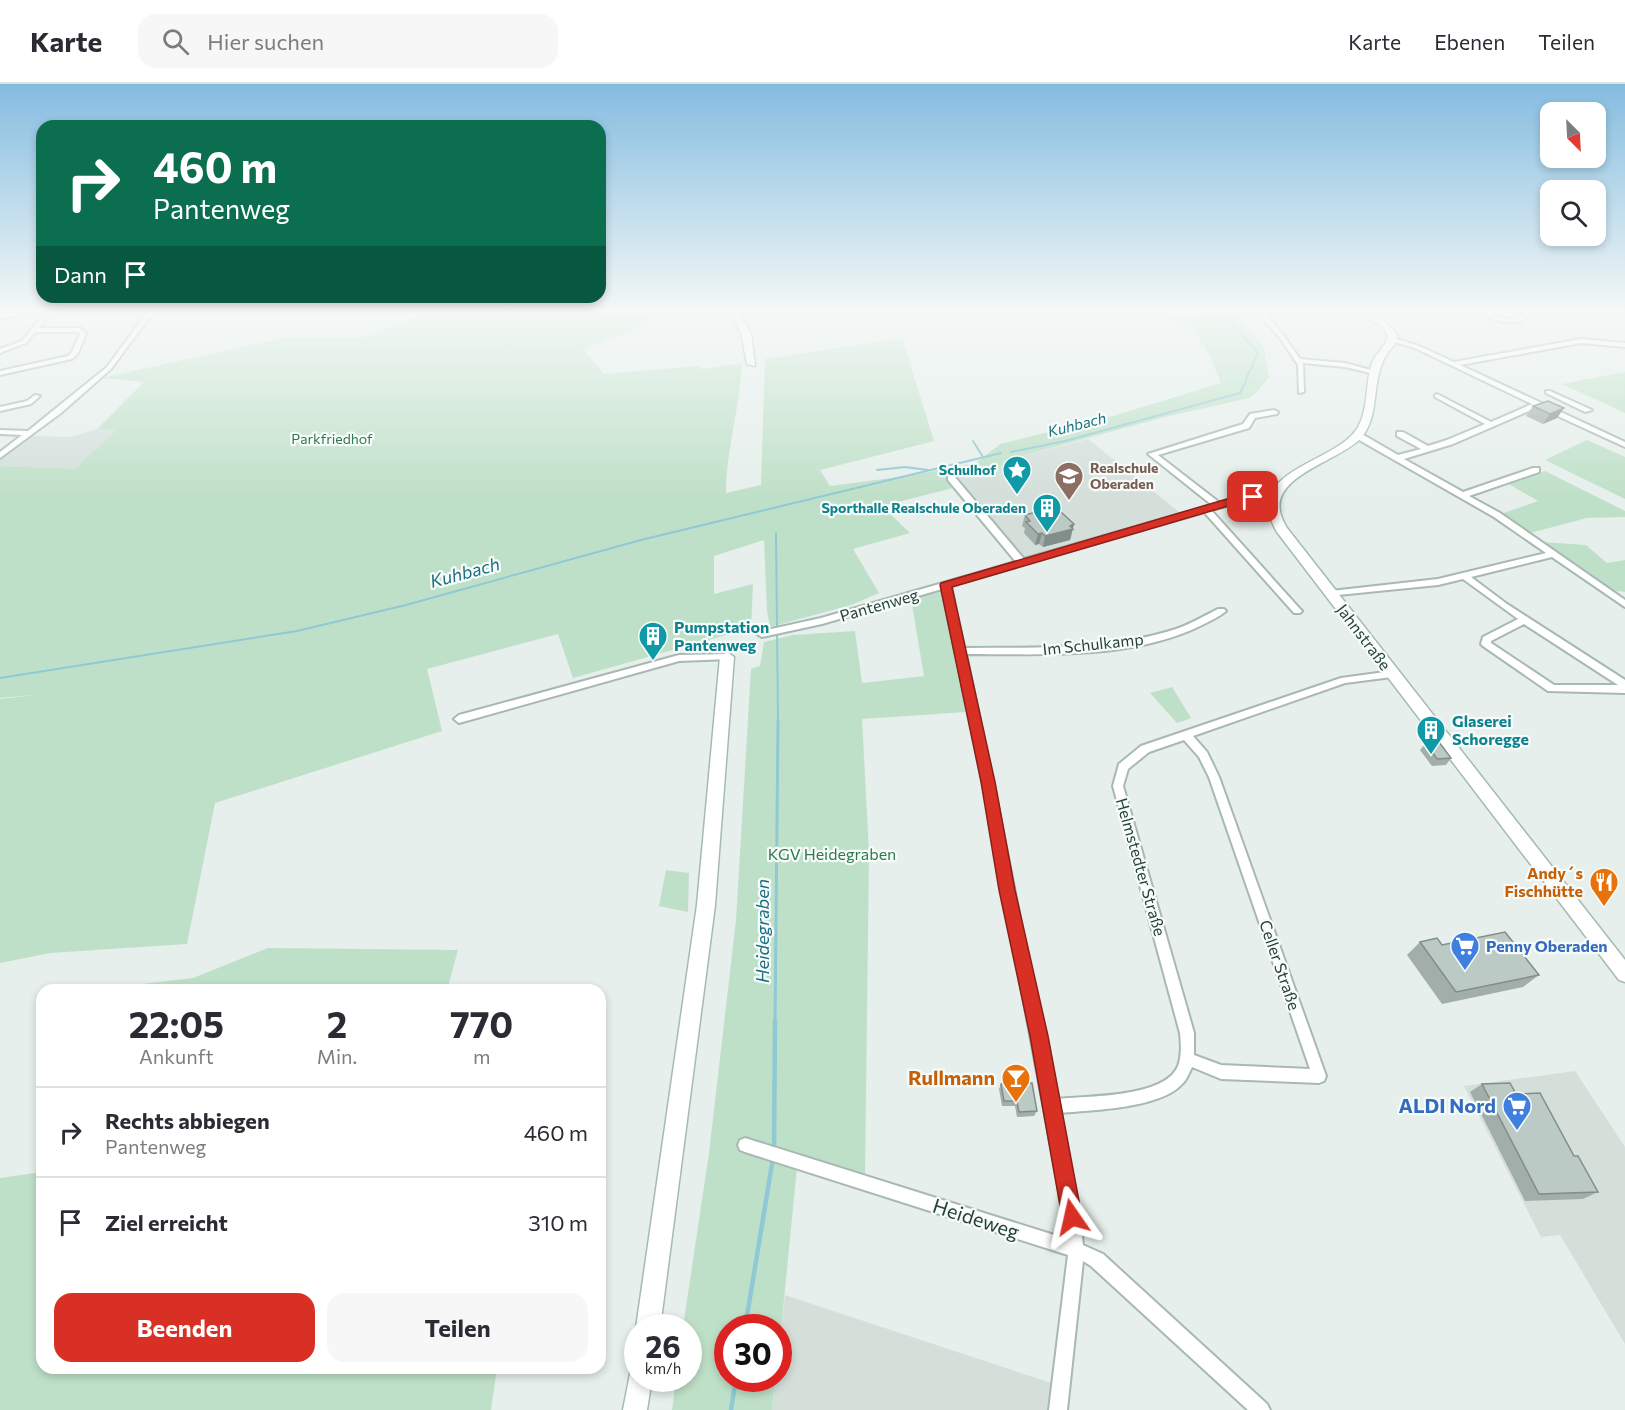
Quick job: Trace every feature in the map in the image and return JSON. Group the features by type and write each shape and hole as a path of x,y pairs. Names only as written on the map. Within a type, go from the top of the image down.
{"main road":[{"path":"1272,500 1282,484 1346,446 1357,435 1370,411 1375,373"},
{"name":"Jahnstraße","path":"1272,500 1273,514 1281,529 1625,974"},
{"path":"650,1314 679,1116 706,903 718,744 728,657"},
{"path":"635,1410 638,1392"}],"street":[{"path":"0,456 103,373"},
{"path":"1301,373 1301,392"},
{"path":"1473,373 1625,445"},
{"path":"1548,392 1588,410"},
{"path":"0,409 29,403 37,396"},
{"path":"1437,396 1491,425"},
{"path":"1548,408 1567,400"},
{"path":"1398,458 1491,425 1538,404"},
{"path":"1219,506 1152,454 1246,426 1253,416 1274,412"},
{"path":"0,432 29,433"},
{"path":"1400,434 1426,449"},
{"path":"1357,435 1463,495 1554,554 1625,604"},
{"path":"1463,495 1536,471"},
{"path":"951,478 1022,563"},
{"name":"Pantenweg","path":"766,634 1246,498 1272,500"},
{"path":"1206,510 1297,611"},
{"path":"1331,594 1410,586 1466,577 1554,554"},
{"path":"1466,577 1524,620 1625,685"},
{"path":"945,585 1039,1036 1076,1250 1058,1410"},
{"name":"Im Schulkamp","path":"959,651 1031,650 1120,644 1180,630 1221,611"},
{"path":"1524,620 1486,639 1486,644 1552,689 1625,689"},
{"path":"459,719 679,658 728,657"},
{"name":"Helmstedter Straße","path":"1188,1059 1187,1033 1118,786 1119,776 1128,760 1145,749 1344,680 1392,674"},
{"name":"Celler Straße","path":"1186,735 1203,755 1219,792 1319,1076 1221,1072 1188,1059"},
{"path":"1051,1107 1154,1096 1180,1077 1188,1059"},
{"name":"Heideweg","path":"745,1145 1076,1250 1097,1260 1261,1410"}],"shaded area":[{"path":"97,429 118,430 75,470 0,466 0,460 32,436 71,437"},
{"name":"Realschule Oberaden","path":"1088,439 1184,516 1024,563 955,479 1000,467 1003,461"},
{"path":"1575,1071 1625,1147 1625,1344 1560,1235 1541,1237 1464,1086"},
{"path":"785,1295 1060,1386 1055,1410 772,1410 774,1392 792,1392 792,1314 783,1314"}],"green space":[{"name":"Parkfriedhof","path":"125,373 741,373 728,461 726,493 761,485 765,373 913,373 934,441 820,470 830,486 907,476 976,463 1000,444 1110,417 1221,383 1217,373 1268,373 1269,377 1249,398 1165,417 1003,461 1000,467 955,479 961,486 882,506 910,533 853,549 879,593 851,605 770,627 767,611 764,540 714,556 714,594 753,584 751,628 573,678 558,634 427,669 442,731 215,803 187,944 50,953 0,963 0,699 35,695 0,698 0,466 75,469 117,430 97,429 144,382 102,378"},
{"path":"1625,373 1625,413 1562,384"},
{"path":"1587,440 1625,457 1625,499 1545,460"},
{"path":"1545,471 1625,511 1625,517 1587,518 1530,533 1501,514 1538,501 1507,483"},
{"path":"1542,542 1586,545 1607,563 1625,560 1625,592 1609,590"},
{"name":"KGV Heidegraben","path":"943,591 966,712 862,719 869,853 865,1177 798,1157 783,1314 714,1314 714,1392 774,1392 772,1410 672,1410 674,1392 702,1392 702,1314 685,1314 709,1153 736,920 751,669 760,666 764,642 793,635 855,631 862,683 924,676 911,599"},
{"path":"1172,687 1191,718 1177,723 1150,693"},
{"path":"666,870 689,873 688,912 659,906"},
{"path":"268,948 458,950 449,984 142,984 193,978"},
{"path":"36,1173 36,1374 496,1374 491,1410 0,1410 0,1178"}],"building":[{"path":"1548,401 1564,408 1550,414 1533,406"},
{"path":"1052,508 1057,513 1061,512 1074,524 1070,526 1073,529 1045,536 1042,533 1038,534 1026,522 1030,521 1025,515"},
{"path":"1439,742 1451,758 1437,759 1426,743"},
{"path":"1505,932 1539,975 1456,992 1420,942 1437,938 1442,945"},
{"name":"Rullmann","path":"1032,1083 1037,1111 1019,1112 1017,1101 1004,1101 1001,1084"},
{"name":"ALDI Nord","path":"1510,1083 1516,1094 1540,1093 1574,1156 1578,1156 1598,1192 1539,1194 1482,1084"}],"waterway":[{"name":"Kuhbach","path":"1246,379 1249,373"},
{"name":"Kuhbach","path":"1011,452 1065,441 1240,393 1246,381"},
{"name":"Kuhbach","path":"973,441 983,457"},
{"name":"Kuhbach","path":"0,678 297,631 406,605 641,540 1001,453"},
{"name":"Kuhbach","path":"877,470 905,467 928,470"},
{"name":"Heidegraben","path":"776,533 778,722"},
{"name":"Heidegraben","path":"775,1023 778,722"},
{"name":"Heidegraben","path":"774,1151 775,1021"},
{"name":"Heidegraben","path":"747,1314 773,1158"},
{"name":"Heidegraben","path":"731,1410 734,1392"}],"place":[{"name":"Schulhof","path":"1017,496"},
{"name":"Realschule Oberaden","path":"1069,502"},
{"name":"Sporthalle Realschule Oberaden","path":"1047,534"},
{"name":"Pumpstation Pantenweg","path":"653,662"},
{"name":"Glaserei Schoregge","path":"1431,756"},
{"name":"Andy´s Fischhütte","path":"1604,908"},
{"name":"Penny Oberaden","path":"1465,972"},
{"name":"Rullmann","path":"1016,1104"},
{"name":"ALDI Nord","path":"1517,1132"}],"route":[{"path":"1072,1217 1039,1036 1007,890 988,782 945,585 1253,497"}]}
